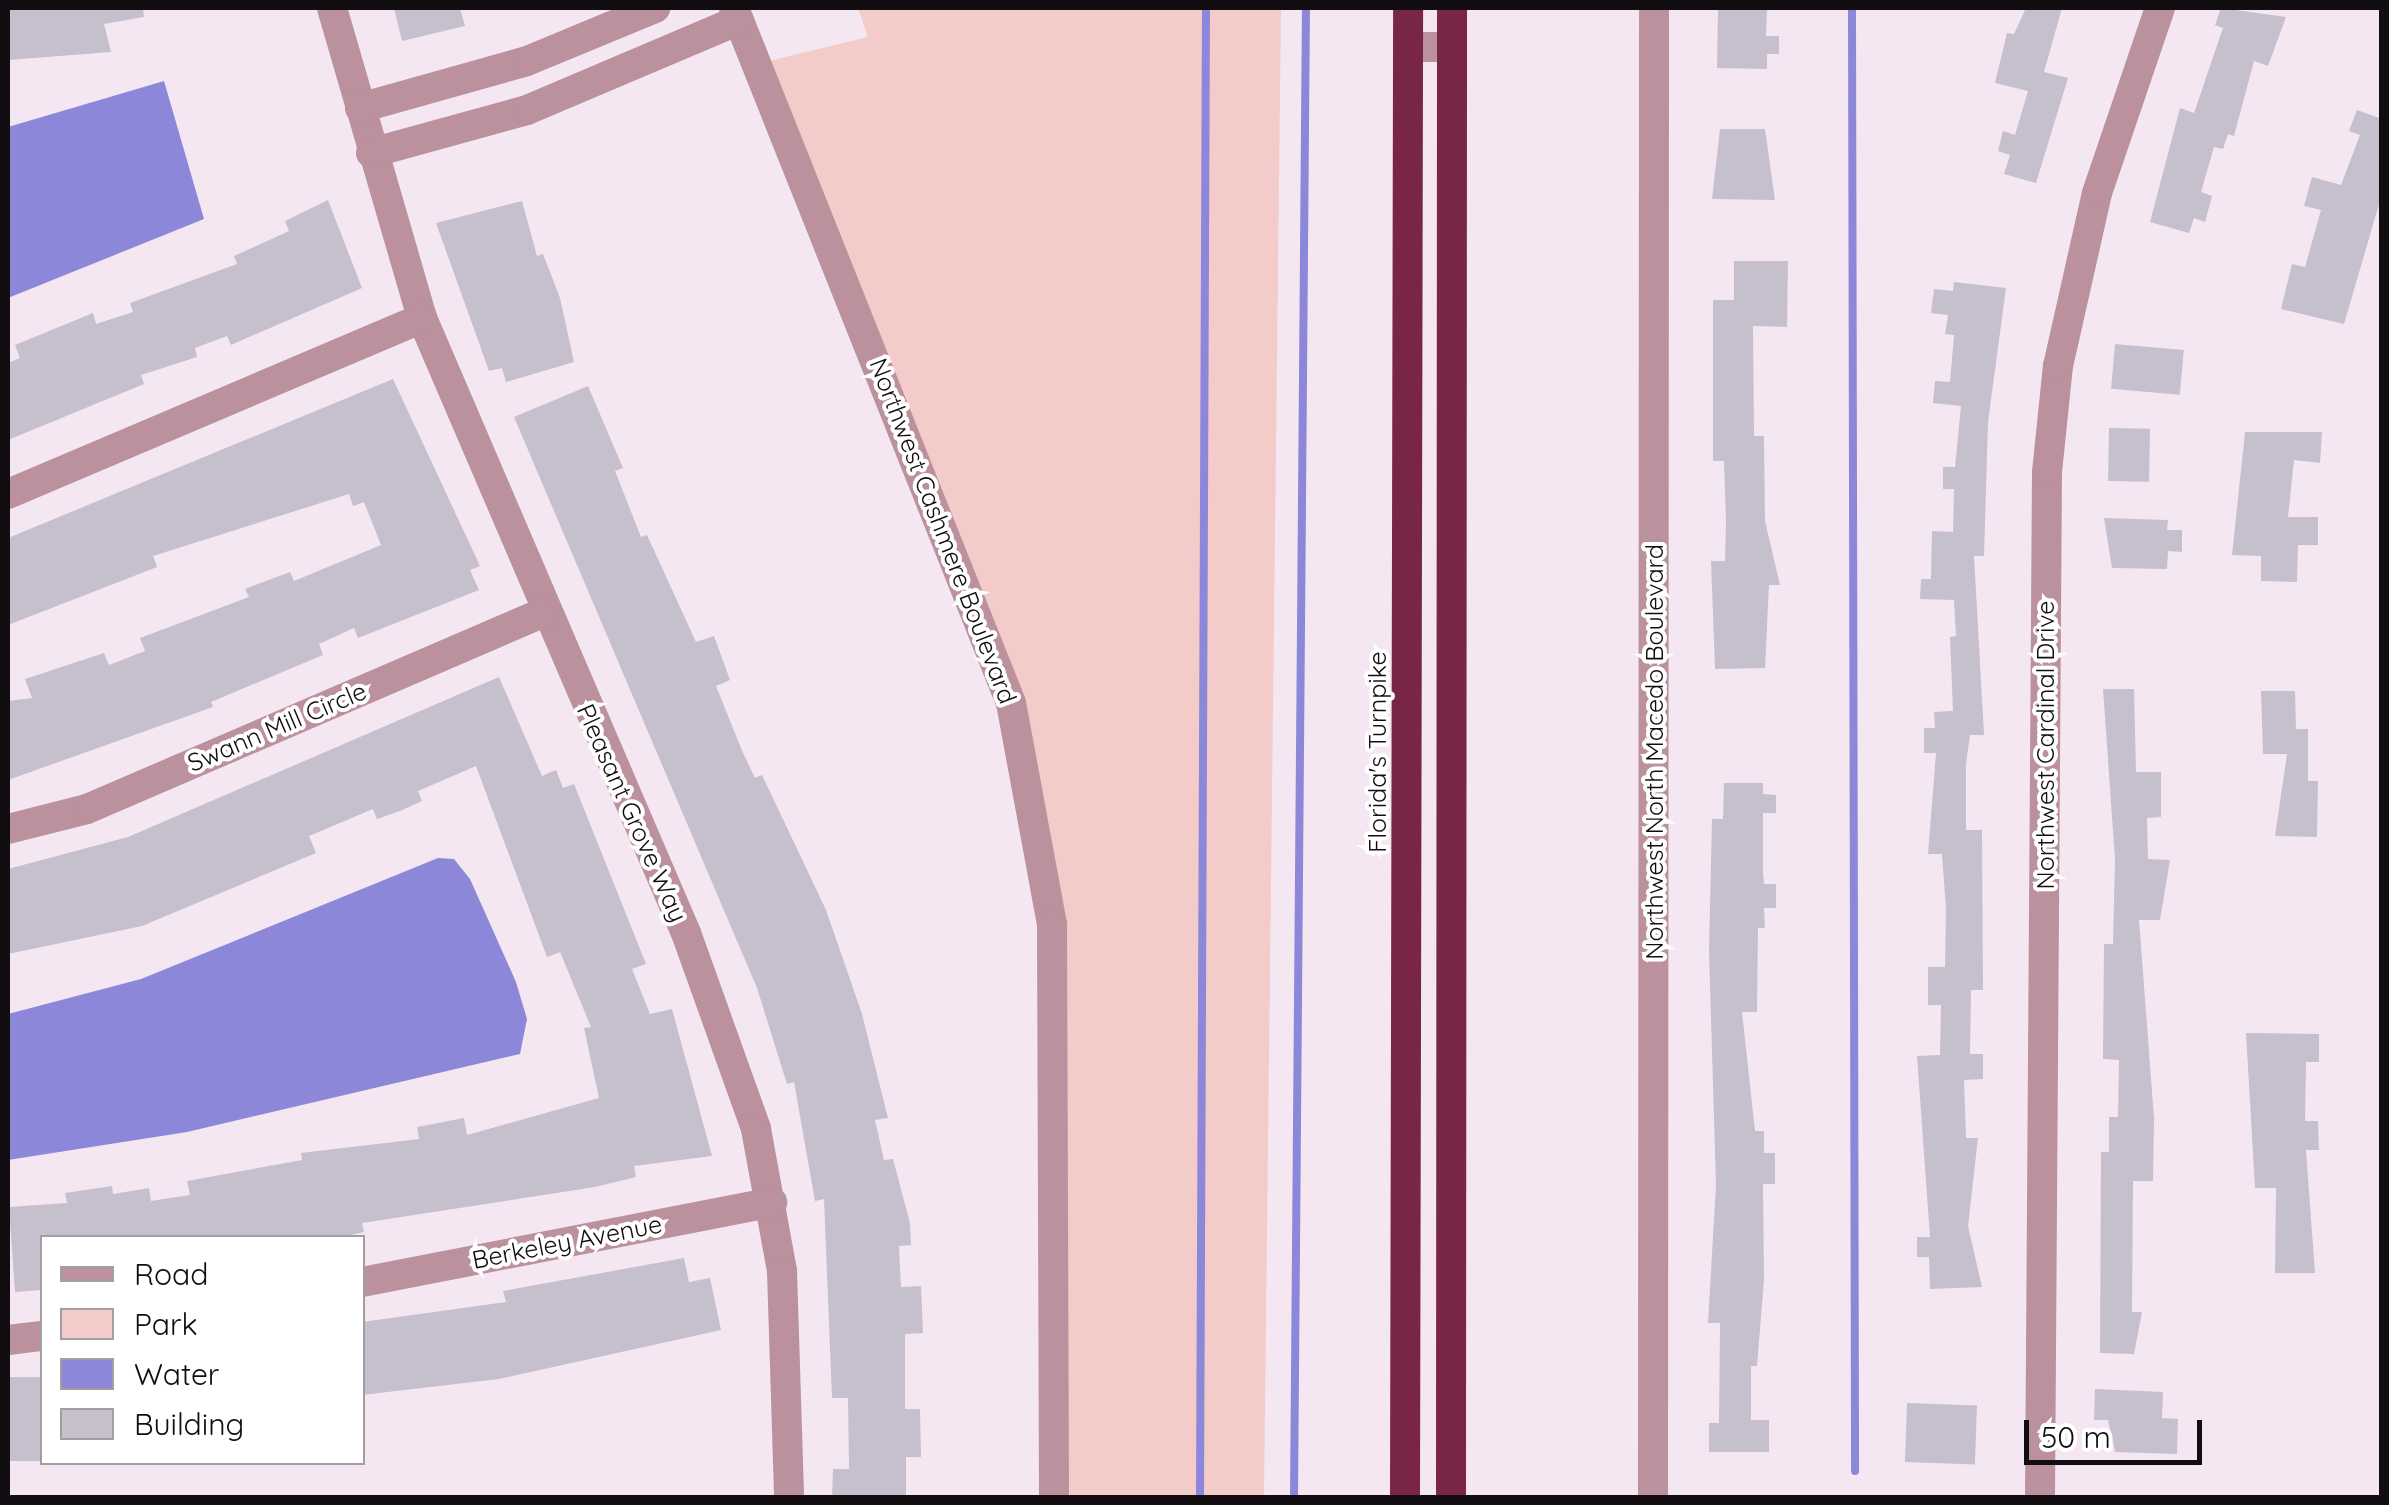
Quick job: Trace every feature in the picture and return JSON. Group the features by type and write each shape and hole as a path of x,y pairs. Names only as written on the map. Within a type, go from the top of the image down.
{"highway":[{"name":"Florida's Turnpike","path":"1405,1498 1408,8"},
{"path":"1451,1498 1452,8"}],"street":[{"name":"Pleasant Grove Way","path":"332,8 422,318 542,613 686,932 736,1067 772,1202 786,1337 789,1498"},
{"path":"360,108 569,43 655,8"},
{"name":"Northwest North Macedo Boulevard","path":"1654,8 1654,1498"},
{"name":"Northwest Cardinal Drive","path":"2040,1498 2046,472 2058,366 2098,194 2160,8"},
{"path":"372,154 588,85 736,14"},
{"name":"Northwest Cashmere Boulevard","path":"736,14 1011,703 1052,925 1054,1498"},
{"path":"569,43 588,85"},
{"path":"1408,47 1452,47"},
{"path":"8,494 422,318"},
{"name":"Swann Mill Circle","path":"8,828 87,809 542,613"},
{"name":"Berkeley Avenue","path":"365,1281 772,1202"},
{"path":"8,1340 40,1336"}],"green space":[{"path":"858,8 1281,8 1264,1497 1066,1497 1064,925 1049,825 1022,698 769,61 868,37"}],"water":[{"path":"164,81 204,219 8,298 8,127"},
{"path":"438,858 454,859 470,879 516,982 527,1019 520,1054 187,1132 8,1160 8,1014 141,979"}],"building":[{"path":"8,8 143,8 144,17 104,24 111,52 8,60"},
{"path":"394,8 460,8 465,26 402,41"},
{"path":"1718,8 1767,8 1766,36 1779,36 1779,54 1767,54 1767,69 1717,68"},
{"path":"2026,8 2062,8 2044,72 2068,78 2036,183 2004,174 2010,155 1998,151 2003,131 2015,135 2028,91 1995,83 2007,33 2014,34"},
{"path":"2221,8 2286,17 2268,66 2254,61 2234,136 2228,134 2223,149 2214,147 2201,192 2212,196 2205,222 2194,218 2189,233 2150,222 2180,108 2194,113 2223,28 2215,25"},
{"path":"2357,110 2382,119 2382,194 2344,324 2281,309 2292,264 2305,267 2321,210 2304,206 2312,177 2341,185 2360,135 2349,131"},
{"path":"1720,129 1765,129 1775,200 1712,199"},
{"path":"328,200 362,288 231,345 227,336 195,348 197,357 141,375 144,384 8,440 8,363 20,358 15,345 93,313 96,324 133,312 130,303 237,264 234,256 289,231 285,221"},
{"path":"522,201 537,256 543,254 560,298 574,362 506,382 502,368 489,371 436,223"},
{"path":"1734,261 1788,261 1787,327 1753,326 1754,436 1764,436 1765,521 1780,585 1769,585 1765,668 1715,669 1711,561 1725,561 1726,522 1724,461 1713,461 1713,300 1734,300"},
{"path":"1954,282 2006,288 1988,422 1984,556 1974,556 1984,735 1970,735 1966,764 1966,830 1982,830 1983,990 1971,990 1970,1054 1983,1054 1983,1079 1964,1080 1966,1138 1978,1138 1968,1226 1982,1287 1930,1289 1929,1257 1917,1257 1917,1237 1930,1237 1917,1056 1940,1055 1941,1005 1928,1005 1928,967 1945,967 1946,909 1942,854 1928,854 1936,753 1924,753 1924,728 1935,728 1934,712 1953,711 1950,637 1956,636 1954,600 1920,599 1921,579 1931,579 1932,531 1953,532 1954,489 1943,489 1943,467 1955,467 1961,406 1933,403 1935,381 1950,382 1954,335 1945,334 1948,315 1931,313 1934,289 1953,291"},
{"path":"2115,344 2184,350 2180,395 2111,389"},
{"path":"393,379 480,566 470,570 479,590 358,638 354,628 319,644 323,655 211,702 213,707 8,780 8,701 32,698 25,679 104,653 109,665 145,651 140,638 249,597 245,589 290,572 294,581 381,545 364,502 353,506 349,494 153,556 157,567 8,625 8,538"},
{"path":"588,386 623,468 615,471 641,537 647,535 696,642 714,636 730,680 716,686 755,778 762,775 826,910 862,1014 888,1118 875,1120 884,1160 893,1159 910,1223 911,1245 899,1246 901,1287 921,1286 923,1333 905,1334 905,1409 920,1409 921,1457 906,1457 906,1498 832,1498 833,1469 849,1469 848,1398 832,1398 824,1199 815,1201 794,1082 787,1084 757,988 514,417"},
{"path":"2109,428 2150,429 2149,482 2108,481"},
{"path":"2245,432 2322,432 2320,463 2294,460 2288,517 2318,517 2318,545 2298,545 2297,582 2261,581 2261,556 2232,555"},
{"path":"2104,518 2168,520 2167,530 2182,530 2182,552 2168,551 2167,569 2112,568"},
{"path":"499,677 542,776 556,770 563,788 574,784 646,964 632,969 650,1014 672,1009 712,1156 634,1166 636,1177 595,1187 362,1223 364,1232 350,1235 40,1235 40,1290 15,1292 9,1207 67,1203 65,1193 112,1186 113,1194 149,1188 151,1201 190,1195 187,1181 302,1160 301,1153 419,1139 417,1127 464,1118 467,1135 599,1098 584,1028 591,1027 560,952 547,957 476,766 418,791 422,801 400,811 377,819 373,809 309,836 316,853 142,926 8,954 8,869 128,837"},
{"path":"2103,689 2134,689 2136,772 2161,772 2161,817 2147,818 2148,859 2170,860 2160,920 2139,920 2154,1118 2153,1181 2133,1181 2132,1312 2142,1312 2134,1354 2100,1353 2101,1152 2109,1152 2109,1117 2118,1117 2119,1060 2103,1059 2104,944 2113,944 2115,859"},
{"path":"2261,691 2295,691 2296,729 2308,729 2308,781 2318,781 2317,837 2275,836 2287,754 2263,754"},
{"path":"1724,783 1763,783 1763,794 1776,795 1776,813 1763,813 1763,872 1764,884 1776,884 1776,908 1764,908 1765,928 1758,928 1757,1012 1742,1012 1755,1131 1764,1131 1764,1153 1775,1153 1775,1184 1763,1184 1764,1280 1757,1366 1751,1366 1751,1420 1769,1420 1769,1452 1709,1452 1709,1423 1719,1423 1720,1323 1708,1323 1716,1185 1709,951 1712,819 1723,819"},
{"path":"2246,1033 2319,1034 2319,1062 2306,1062 2305,1121 2318,1121 2319,1150 2306,1150 2315,1273 2275,1273 2276,1188 2255,1188"},
{"path":"684,1258 689,1282 710,1278 721,1330 499,1379 365,1395 365,1322 506,1302 503,1291"},
{"path":"8,1377 40,1377 40,1461 8,1461"},
{"path":"2095,1389 2163,1392 2162,1418 2178,1419 2177,1454 2115,1452 2108,1420 2094,1420"},
{"path":"1907,1403 1977,1405 1975,1464 1905,1462"}],"waterway":[{"path":"1200,1498 1206,8"},
{"path":"1294,1498 1306,8"},
{"path":"1852,8 1855,1471"}]}
